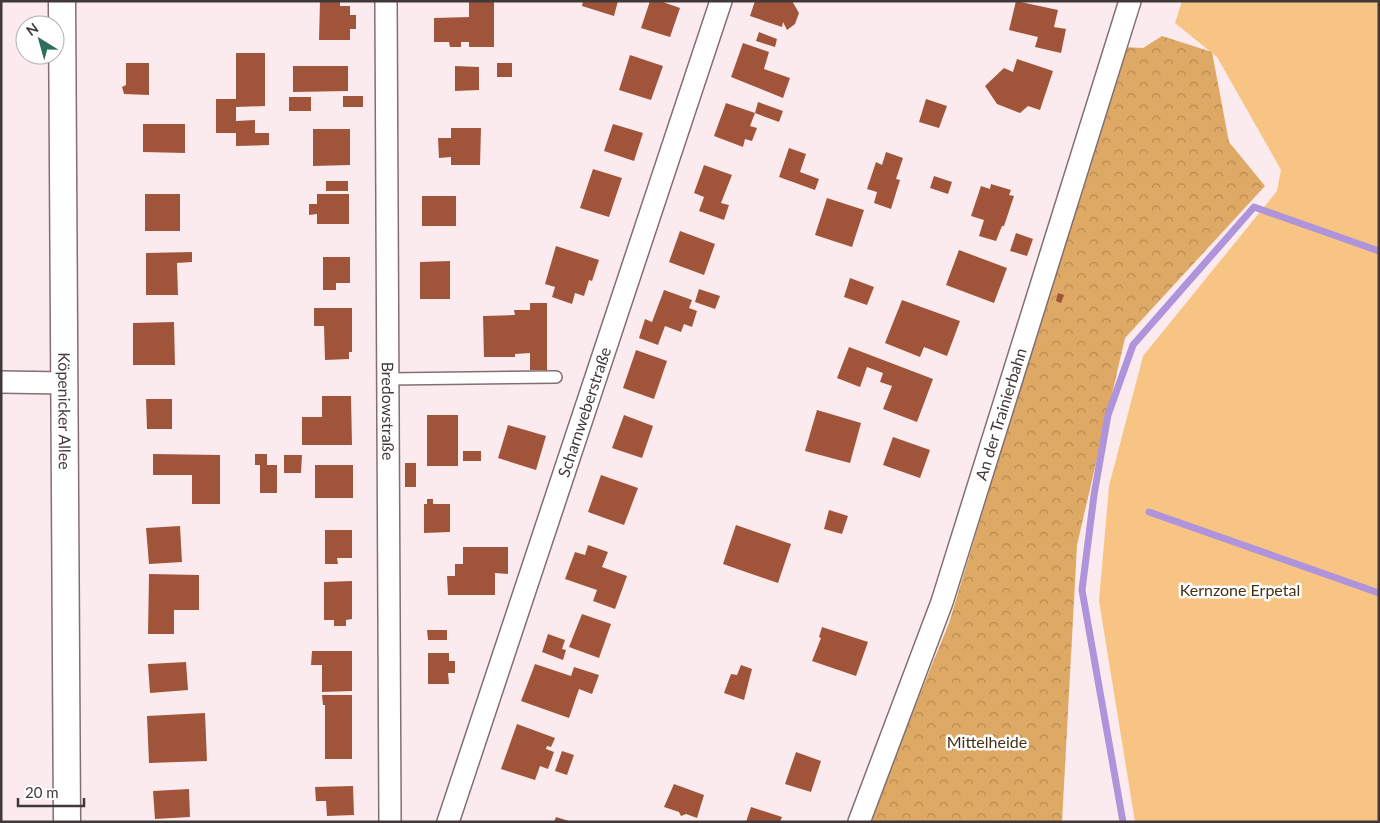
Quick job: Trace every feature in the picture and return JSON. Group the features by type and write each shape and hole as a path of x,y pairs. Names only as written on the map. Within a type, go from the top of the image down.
{"street":[{"name":"Köpenicker Allee","path":"62,1 66,383 67,822"},
{"name":"Bredowstraße","path":"386,1 390,822"},
{"name":"Scharnweberstraße","path":"448,822 721,1"},
{"name":"An der Trainierbahn","path":"859,822 942,602 1130,1"},
{"path":"1,382 66,383"}],"lane":[{"path":"388,379 556,377"}],"green space":[{"name":"Kernzone Erpetal","path":"1182,1 1379,1 1379,822 1135,822 1099,601 1109,486 1143,356 1277,191 1281,170 1217,57 1175,23"},
{"name":"Mittelheide","path":"1162,36 1212,52 1229,142 1265,186 1125,338 1077,545 1062,822 868,822 949,623 1123,47 1143,48"}],"building":[{"path":"320,1 340,1 340,6 350,6 350,15 356,15 356,29 350,29 350,40 319,40"},
{"path":"469,1 494,1 494,47 469,47 469,42 461,42 461,47 450,47 449,42 434,42 434,18 469,17"},
{"path":"583,1 618,1 614,16 582,6"},
{"path":"650,1 660,1 680,8 670,37 641,28"},
{"path":"755,1 792,1 799,13 795,24 787,30 783,22 782,27 750,16"},
{"path":"1016,1 1058,10 1054,27 1066,29 1061,53 1035,47 1038,37 1009,30"},
{"path":"759,32 777,39 775,47 756,41"},
{"path":"743,43 769,52 764,69 790,78 783,98 731,77"},
{"path":"236,53 265,53 265,106 236,107 236,121 255,120 255,133 269,133 269,145 236,146 236,133 216,133 216,99 236,99"},
{"path":"630,55 663,66 651,100 619,90"},
{"path":"1017,59 1053,71 1040,110 1028,106 1020,113 997,104 985,86 1004,68 1013,72"},
{"path":"126,63 149,63 149,95 124,94 122,87 126,85"},
{"path":"497,63 512,63 512,77 497,77"},
{"path":"293,66 348,66 348,91 293,92"},
{"path":"455,66 479,67 479,90 455,91"},
{"path":"343,96 363,96 363,107 343,107"},
{"path":"289,97 311,97 311,111 289,111"},
{"path":"926,99 947,106 939,128 919,122"},
{"path":"758,102 783,111 779,122 755,113"},
{"path":"726,103 755,113 750,126 757,128 752,141 745,139 743,147 714,136"},
{"path":"143,124 185,124 185,153 143,152"},
{"path":"613,124 643,133 634,161 604,151"},
{"path":"451,128 481,128 480,165 451,165 451,157 439,158 438,138 451,138"},
{"path":"313,129 350,129 350,165 313,166"},
{"path":"789,148 806,154 800,172 819,179 815,190 779,177"},
{"path":"886,152 903,158 896,179 900,180 891,209 874,203 877,192 867,189 876,162 882,165"},
{"path":"704,165 732,175 721,203 729,205 724,220 699,211 704,197 694,193"},
{"path":"593,169 622,178 609,217 580,208"},
{"path":"934,176 952,182 948,194 930,188"},
{"path":"326,181 348,181 348,191 326,191"},
{"path":"991,184 1011,190 1009,195 1014,196 1004,226 1002,226 996,241 979,236 984,220 971,216 981,186 990,189"},
{"path":"145,194 180,194 180,231 145,231"},
{"path":"317,194 349,194 349,224 317,224 317,214 309,215 309,204 317,204"},
{"path":"422,196 456,196 456,226 422,226"},
{"path":"827,198 864,210 852,247 815,235"},
{"path":"680,231 715,244 704,275 669,262"},
{"path":"1016,233 1033,239 1027,256 1010,251"},
{"path":"556,246 599,260 592,281 589,280 584,296 575,293 572,304 552,297 555,287 545,284"},
{"path":"959,250 1007,268 994,303 946,285"},
{"path":"192,252 192,262 177,263 178,295 146,295 146,253"},
{"path":"323,257 350,257 350,283 336,283 336,290 323,290"},
{"path":"450,261 450,299 420,299 420,262"},
{"path":"850,278 874,287 867,305 844,297"},
{"path":"699,289 720,296 715,309 695,302"},
{"path":"664,290 692,300 689,308 697,311 692,327 684,324 681,332 665,326 658,345 639,338 645,319 652,322"},
{"path":"1058,293 1064,295 1061,303 1056,301"},
{"path":"902,300 960,321 947,356 924,347 920,357 885,343"},
{"path":"530,303 547,303 547,370 530,370 530,353 515,354 515,357 484,357 483,316 515,315 514,310 530,310"},
{"path":"314,308 352,308 352,352 349,352 349,359 325,360 324,326 314,326"},
{"path":"174,322 175,365 133,365 133,323"},
{"path":"849,347 933,379 917,422 883,409 892,386 880,382 883,373 867,367 860,387 837,378"},
{"path":"636,350 667,361 654,399 623,388"},
{"path":"322,396 351,396 352,445 302,445 302,417 322,417"},
{"path":"146,399 172,399 172,429 147,429"},
{"path":"817,410 861,423 850,463 805,451"},
{"path":"427,415 458,415 458,466 427,466"},
{"path":"624,415 653,426 642,458 612,448"},
{"path":"508,425 546,436 536,470 498,458"},
{"path":"893,437 930,450 920,478 883,465"},
{"path":"463,451 481,451 481,461 463,461"},
{"path":"153,454 220,455 220,504 192,504 192,475 153,475"},
{"path":"255,454 267,454 267,465 255,465"},
{"path":"284,455 302,455 301,473 284,473"},
{"path":"405,463 416,463 416,487 405,487"},
{"path":"260,465 277,465 277,493 260,493"},
{"path":"315,465 353,465 353,498 315,498"},
{"path":"601,475 638,488 624,525 588,512"},
{"path":"427,499 433,499 433,504 450,504 450,532 424,533 424,504 427,504"},
{"path":"829,510 848,516 842,534 824,529"},
{"path":"736,525 791,544 778,583 723,564"},
{"path":"180,526 182,562 149,564 146,528"},
{"path":"325,530 352,530 352,558 337,558 338,564 325,564"},
{"path":"588,545 608,552 602,567 627,576 615,609 593,601 597,590 565,579 575,552 585,555"},
{"path":"463,547 508,547 508,574 495,573 495,595 448,595 447,576 455,576 455,564 463,564"},
{"path":"149,574 199,575 199,610 174,610 174,634 148,634"},
{"path":"352,581 352,619 346,620 346,626 334,626 334,620 324,620 324,582"},
{"path":"582,614 611,624 599,658 569,647"},
{"path":"822,627 868,642 856,676 812,661 821,638 819,637"},
{"path":"427,630 447,630 447,640 428,640"},
{"path":"548,634 565,640 562,649 566,650 563,660 542,652"},
{"path":"312,651 352,651 352,691 322,692 322,665 311,665"},
{"path":"428,653 449,653 449,661 455,661 455,673 448,673 449,684 428,684"},
{"path":"186,662 188,690 150,693 148,664"},
{"path":"535,664 571,676 574,667 599,675 592,694 579,689 569,718 521,701"},
{"path":"741,665 752,669 744,700 724,693 731,674 737,675"},
{"path":"322,695 352,695 352,759 325,759 325,705 323,705"},
{"path":"205,713 207,761 149,763 147,716"},
{"path":"517,724 555,738 551,747 547,746 546,749 554,752 548,769 540,766 535,780 501,769"},
{"path":"562,751 574,755 567,775 555,771"},
{"path":"796,752 821,761 811,792 785,784"},
{"path":"674,784 704,795 697,818 686,814 681,816 679,812 664,807"},
{"path":"353,786 354,815 327,816 326,801 316,801 315,787"},
{"path":"189,789 190,817 155,819 153,791"},
{"path":"751,807 782,817 780,822 746,822"},
{"path":"556,817 569,821 569,822 554,822"}],"waterway":[{"path":"1123,822 1082,590 1094,495 1108,415 1133,345 1254,207 1379,251"},
{"path":"1149,512 1379,593"}]}
